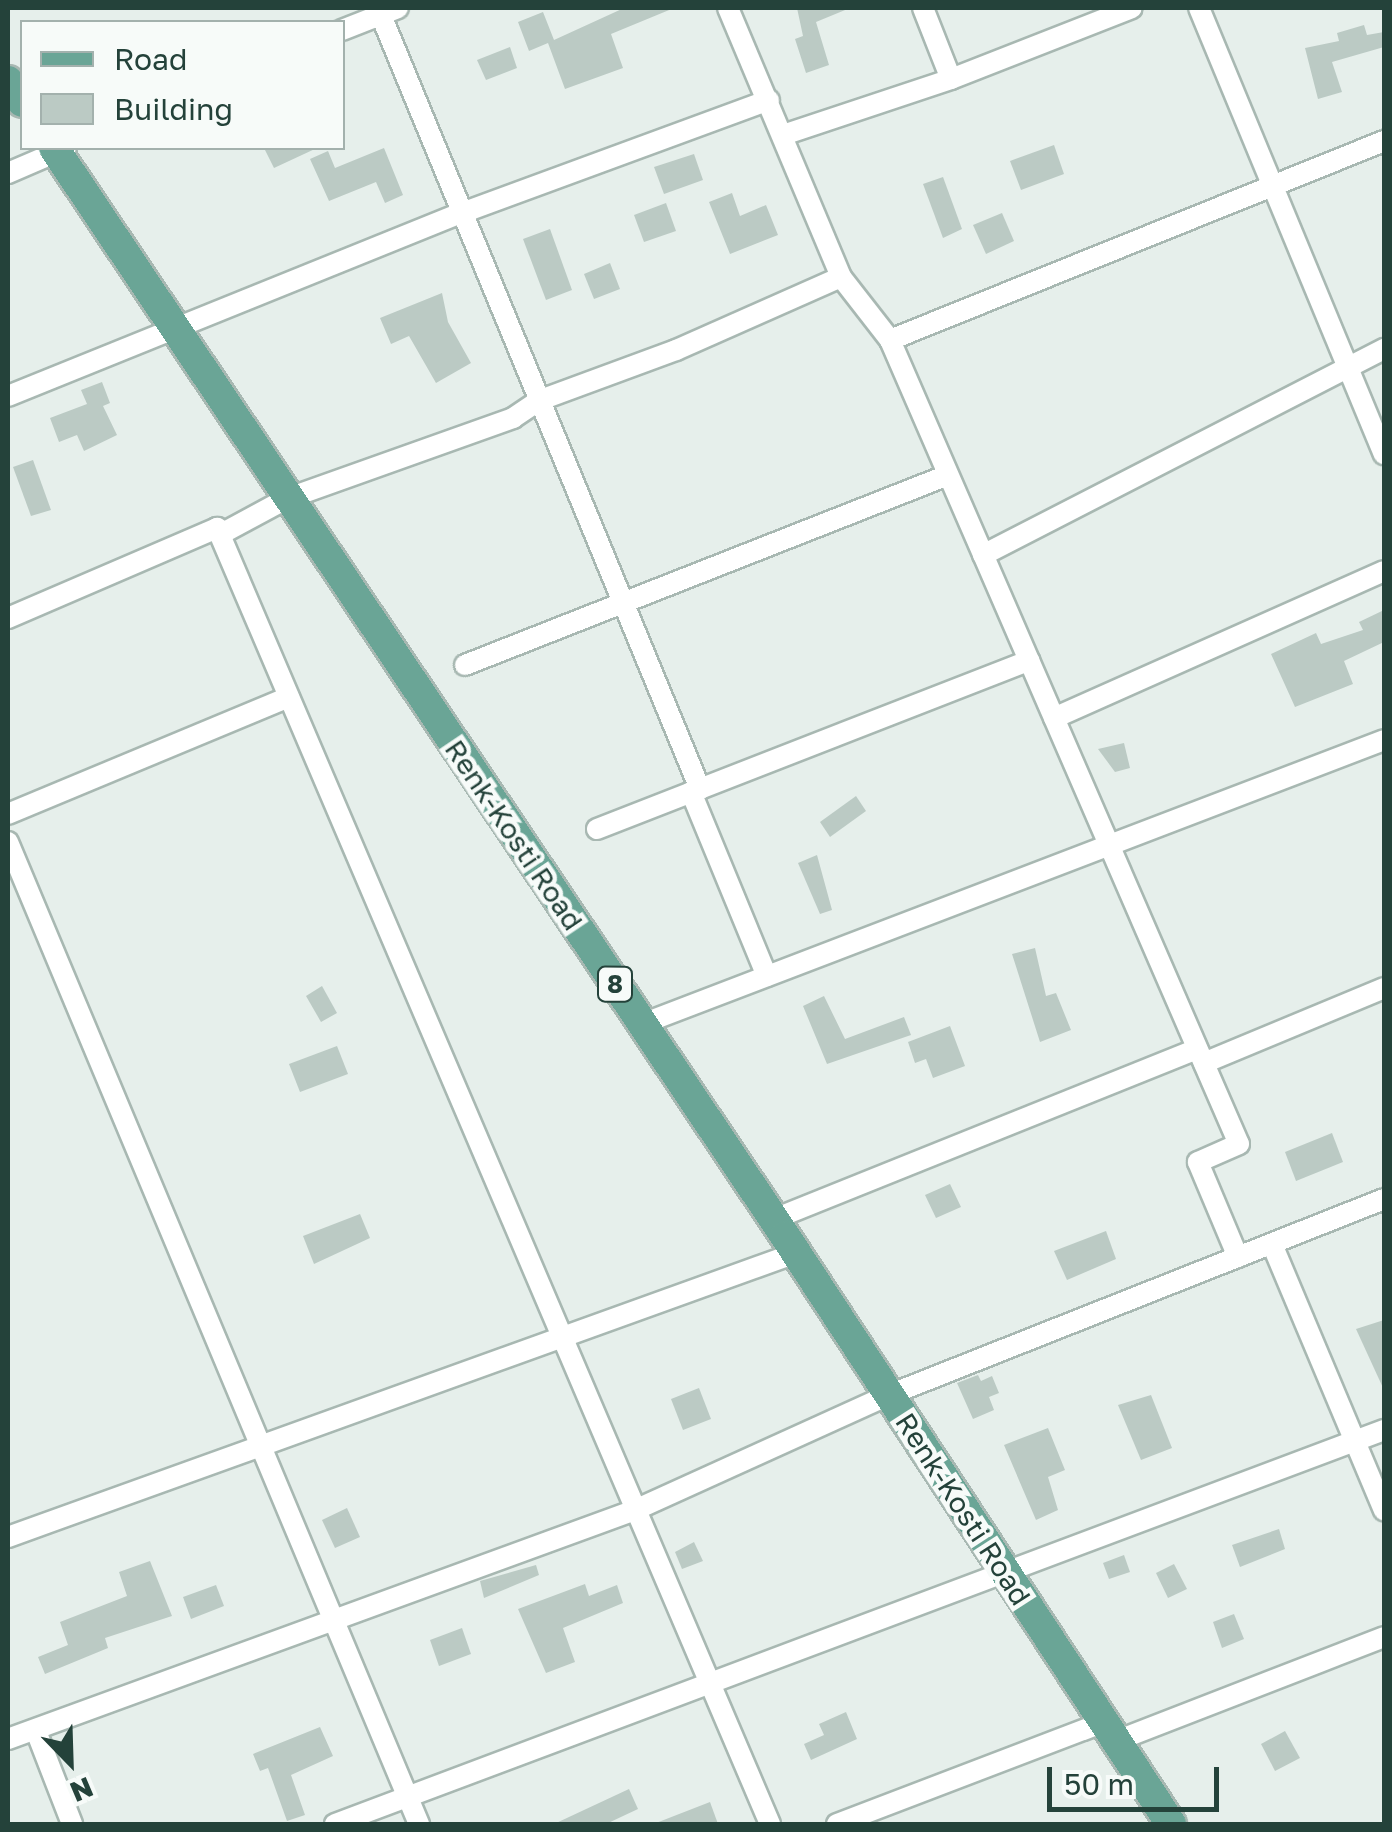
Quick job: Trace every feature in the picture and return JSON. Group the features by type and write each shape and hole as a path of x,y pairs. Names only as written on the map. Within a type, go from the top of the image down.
{"main road":[{"name":"Renk-Kosti Road","path":"60,150 286,499 774,1219 1172,1824"}],"street":[{"path":"728,8 840,276 890,340 1239,1144 1198,1162 1238,1256"},
{"path":"923,8 952,79"},
{"path":"783,136 952,79 1132,8"},
{"path":"1199,8 1384,454"},
{"path":"345,29 385,10 462,213 622,600 766,976"},
{"path":"8,396 462,213 768,100"},
{"path":"890,340 1384,141"},
{"path":"8,174 57,150"},
{"path":"217,528 222,534 286,499 513,418 538,401 676,350 840,276"},
{"path":"983,554 1348,364 1384,349"},
{"path":"465,666 622,600 948,475"},
{"path":"8,618 217,528"},
{"path":"217,528 770,1824"},
{"path":"1054,718 1384,571"},
{"path":"597,829 1029,661"},
{"path":"8,814 289,697"},
{"path":"642,1024 1384,740"},
{"path":"8,842 419,1824"},
{"path":"774,1219 1384,988"},
{"path":"8,1740 336,1623 635,1510 889,1395 1384,1199"},
{"path":"1272,1244 1384,1510"},
{"path":"8,1537 796,1253"},
{"path":"335,1824 1006,1576 1384,1430"},
{"path":"837,1824 1384,1636"},
{"path":"36,1731 72,1824"}],"building":[{"path":"624,8 674,8 611,34 623,68 565,89 548,43 529,51 518,22 543,12 554,40"},
{"path":"797,8 850,8 816,22 829,65 806,73 795,39 803,36"},
{"path":"1364,25 1367,35 1384,32 1384,47 1332,62 1342,92 1318,99 1305,48 1339,41 1337,33"},
{"path":"510,47 517,68 486,80 477,60"},
{"path":"1054,145 1064,174 1021,190 1010,161"},
{"path":"384,148 403,195 385,203 376,182 329,201 310,159 328,151 335,168"},
{"path":"265,150 313,150 274,168"},
{"path":"694,154 703,180 664,194 654,167"},
{"path":"943,177 962,229 943,238 923,184"},
{"path":"732,193 740,216 766,205 778,235 730,254 709,202"},
{"path":"666,203 676,231 644,242 634,215"},
{"path":"1002,213 1014,241 986,254 973,225"},
{"path":"550,229 572,290 546,300 523,239"},
{"path":"610,263 620,289 594,299 584,274"},
{"path":"442,293 448,322 471,363 436,383 409,336 391,344 380,318"},
{"path":"102,382 110,403 103,406 117,435 84,451 77,435 59,442 50,418 87,404 81,390"},
{"path":"33,460 51,510 31,516 13,467"},
{"path":"1384,610 1384,642 1344,661 1353,684 1295,707 1271,654 1316,633 1321,644 1363,630 1359,622"},
{"path":"1124,743 1130,768 1115,772 1098,749"},
{"path":"856,796 866,811 830,837 820,822"},
{"path":"817,855 832,910 820,914 798,863"},
{"path":"1035,948 1046,996 1056,993 1071,1030 1040,1042 1012,954"},
{"path":"322,986 337,1013 321,1022 306,996"},
{"path":"824,996 845,1039 904,1017 911,1035 827,1064 803,1006"},
{"path":"950,1026 965,1066 933,1078 926,1059 915,1063 908,1042"},
{"path":"337,1046 348,1074 300,1092 289,1064"},
{"path":"1332,1133 1343,1162 1296,1181 1285,1152"},
{"path":"950,1184 961,1207 936,1218 925,1195"},
{"path":"360,1214 370,1238 314,1264 303,1236"},
{"path":"1106,1231 1116,1259 1067,1280 1054,1251"},
{"path":"1384,1320 1384,1390 1356,1329"},
{"path":"978,1375 981,1381 992,1376 999,1393 989,1397 994,1410 973,1419 957,1383"},
{"path":"699,1388 711,1419 683,1430 671,1399"},
{"path":"1151,1395 1172,1448 1141,1460 1118,1405"},
{"path":"1048,1428 1065,1470 1048,1477 1058,1510 1036,1520 1004,1445"},
{"path":"347,1508 360,1537 335,1548 322,1520"},
{"path":"1279,1529 1285,1549 1240,1567 1232,1545"},
{"path":"694,1542 703,1561 682,1569 675,1552"},
{"path":"1124,1555 1130,1572 1109,1579 1103,1563"},
{"path":"150,1561 172,1616 105,1638 108,1648 45,1674 38,1657 68,1645 60,1622 127,1596 119,1572"},
{"path":"1174,1564 1187,1589 1168,1598 1156,1573"},
{"path":"536,1565 539,1575 484,1598 480,1581"},
{"path":"585,1584 589,1596 617,1585 623,1603 563,1628 575,1662 546,1673 518,1609"},
{"path":"216,1585 224,1606 191,1619 183,1597"},
{"path":"1234,1614 1244,1639 1222,1648 1213,1622"},
{"path":"462,1628 471,1654 439,1666 430,1640"},
{"path":"846,1712 857,1739 811,1760 804,1744 824,1735 819,1724"},
{"path":"320,1727 333,1756 291,1775 305,1815 287,1821 268,1768 260,1771 253,1754"},
{"path":"1285,1731 1300,1758 1275,1771 1261,1744"},
{"path":"629,1789 638,1809 606,1824 554,1824"},
{"path":"710,1802 718,1824 656,1824 656,1823"}]}
